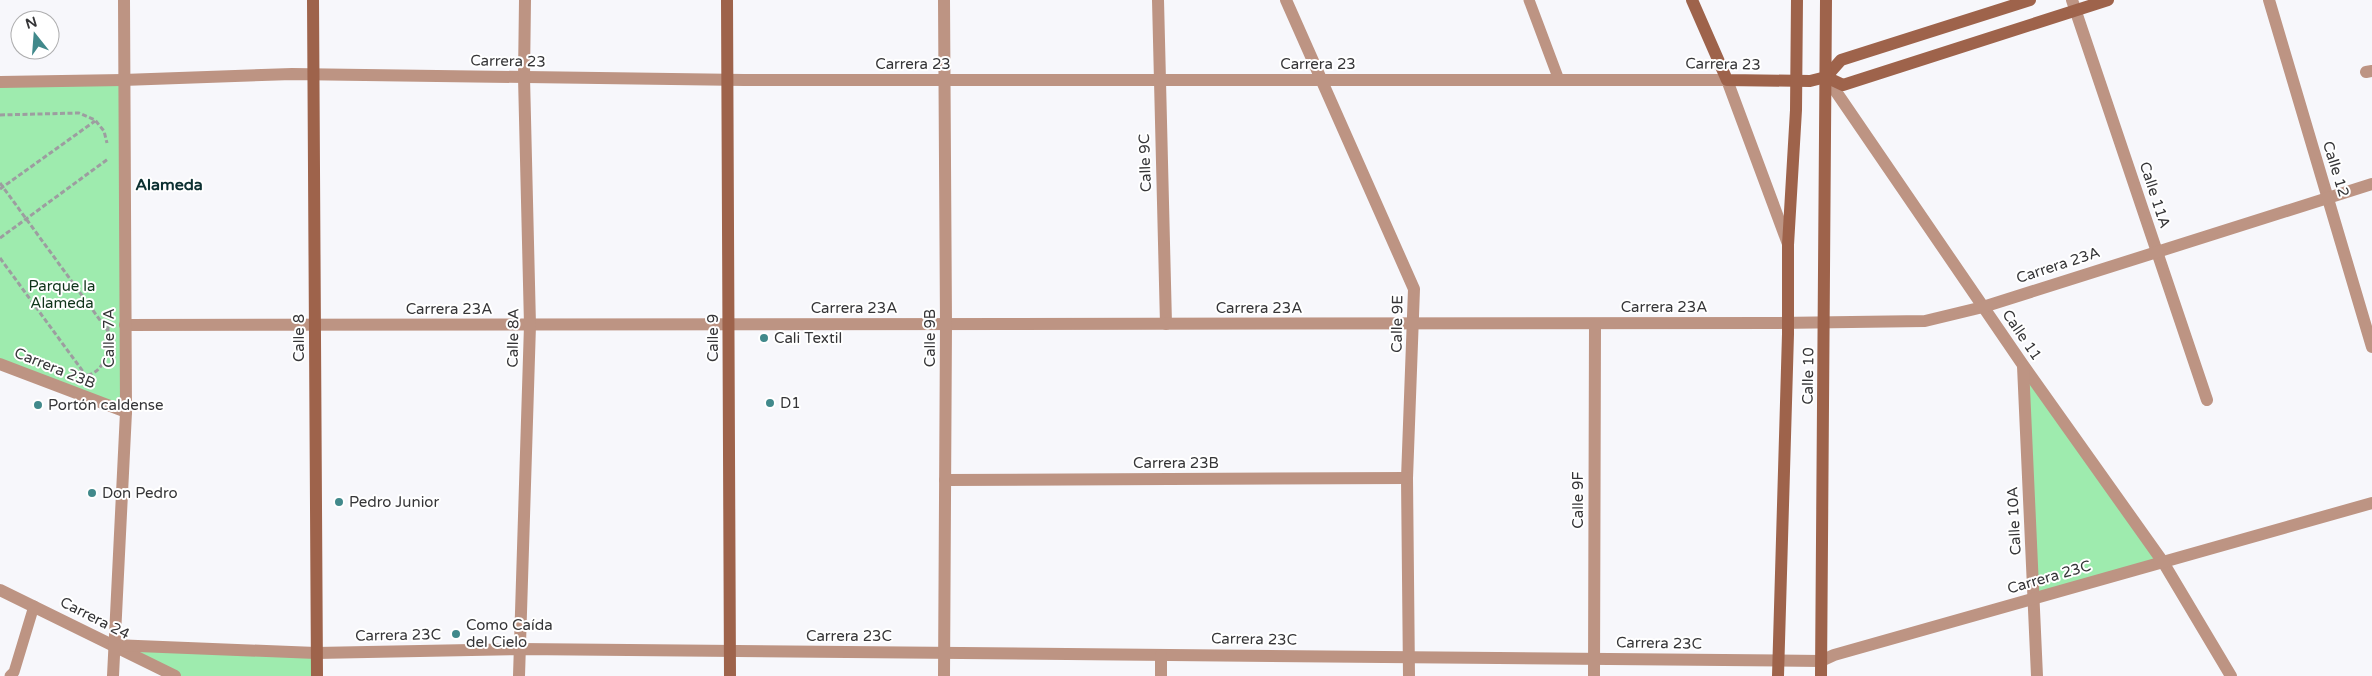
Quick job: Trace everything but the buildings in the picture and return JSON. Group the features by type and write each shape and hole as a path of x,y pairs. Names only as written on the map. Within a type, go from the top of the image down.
{"street":[{"name":"Calle 7A","path":"113,676 113,645 126,412 124,0"},
{"name":"Calle 8","path":"313,0 317,676"},
{"name":"Calle 8A","path":"520,676 530,325 524,78 525,0"},
{"name":"Calle 9","path":"727,0 730,676"},
{"name":"Calle 9B","path":"944,0 946,324 944,676"},
{"name":"Calle 9C","path":"1158,0 1166,324"},
{"name":"Calle 9E","path":"1286,0 1414,289 1408,478 1409,676"},
{"name":"Calle 10","path":"1692,0 1727,80 1788,245"},
{"path":"1796,82 1797,0"},
{"path":"1826,0 1826,77"},
{"path":"1826,77 1841,60 2030,0"},
{"name":"Carrera 23","path":"0,82 312,75 726,80 1727,80 1796,82 1826,77 1843,85 2074,5 2108,0"},
{"name":"Calle 12","path":"2269,0 2372,347"},
{"name":"Calle 11A","path":"2074,5 2207,400"},
{"name":"Calle 10","path":"1821,676 1826,77"},
{"name":"Calle 11","path":"1826,77 2023,365 2163,562 2231,676"},
{"name":"Calle 10","path":"1778,676 1788,323 1788,245 1796,82"},
{"name":"Carrera 23A","path":"125,325 1595,324 1925,321 1983,307 2372,184"},
{"name":"Calle 9F","path":"1594,676 1595,324"},
{"name":"Carrera 23B","path":"0,364 126,412"},
{"name":"Calle 10A","path":"2023,365 2037,676"},
{"name":"Carrera 23B","path":"945,480 1408,478"},
{"name":"Carrera 23C","path":"113,645 316,653 520,649 1821,661 1834,655 2372,503"},
{"name":"Carrera 24","path":"0,590 175,676"},
{"path":"1161,655 1162,676"}],"lane":[{"path":"1529,0 1559,80"},
{"path":"10,676 17,664 34,606"}],"path":[{"path":"0,115 79,113 95,120 104,131 108,168"},
{"path":"95,120 1,187 125,353"},
{"path":"0,238 108,159"},
{"path":"0,258 92,384"},
{"path":"73,376 86,376 102,366 106,358 108,321"}],"green space":[{"name":"Parque la Alameda","path":"123,80 126,412 0,364 0,82"},
{"path":"2023,365 2163,562 2034,598"},
{"path":"113,645 316,653 317,676 175,676"}],"place":[{"name":"Cali Textil","path":"764,338"},
{"name":"D1","path":"770,403"},
{"name":"Portón caldense","path":"38,405"},
{"name":"Don Pedro","path":"92,493"},
{"name":"Pedro Junior","path":"339,502"},
{"name":"Como Caída del Cielo","path":"456,634"}],"district":[{"name":"Alameda","path":"169,184"}]}
